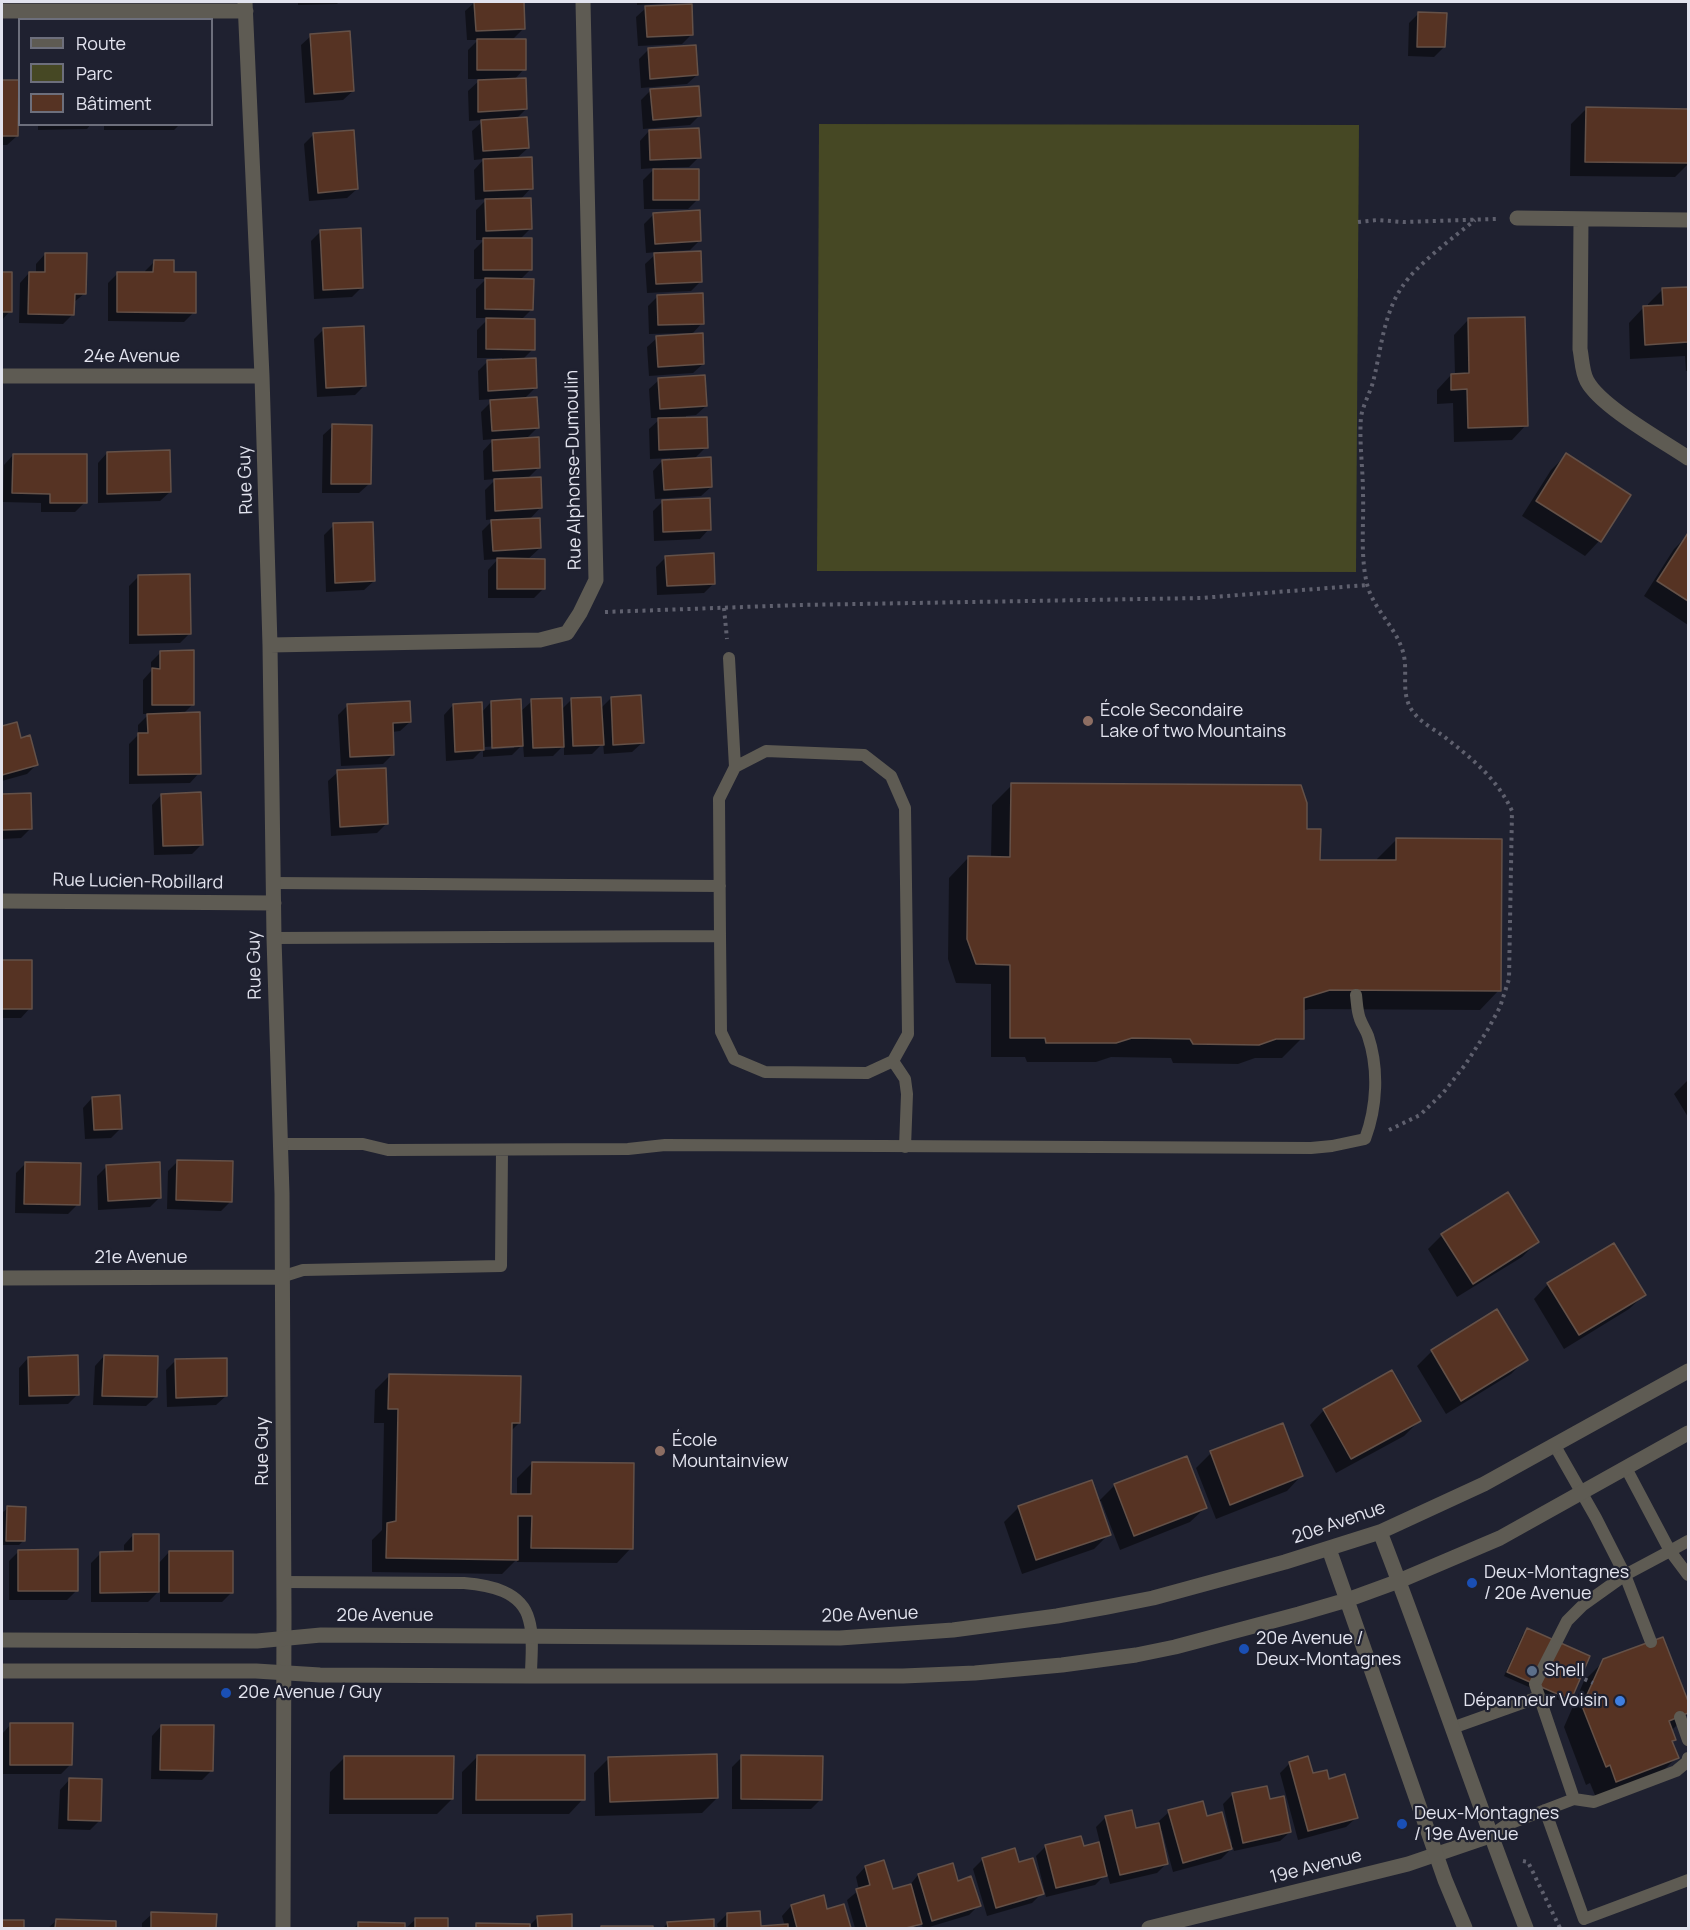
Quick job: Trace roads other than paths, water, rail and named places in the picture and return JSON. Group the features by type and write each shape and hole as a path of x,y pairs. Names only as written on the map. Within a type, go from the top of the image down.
{"street":[{"name":"Rue Alphonse-Dumoulin","path":"270,645 540,640 567,633 580,613 596,580 583,2"},
{"path":"2,10 246,6"},
{"name":"Rue Guy","path":"246,6 262,376 270,645 273,903 282,1194 283,1929"},
{"path":"1510,219 1689,220"},
{"path":"1581,219 1580,349 1587,381 1606,402 1689,458"},
{"name":"24e Avenue","path":"2,376 262,376"},
{"name":"Rue Lucien-Robillard","path":"2,901 273,903"},
{"name":"21e Avenue","path":"2,1278 281,1277"},
{"name":"20e Avenue","path":"2,1640 256,1641 321,1635 840,1638 953,1630 1057,1616 1153,1598 1329,1549 1380,1532 1484,1484 1689,1371"},
{"path":"2,1671 284,1672 320,1675 531,1677 864,1677 975,1673 1136,1655 1217,1636 1347,1600 1399,1581 1500,1538 1689,1433"},
{"path":"1380,1532 1526,1929"},
{"path":"1329,1549 1465,1929"},
{"name":"19e Avenue","path":"1149,1929 1408,1864 1490,1836"}],"lane":[{"path":"729,658 735,767 719,799 721,1032 734,1059 765,1072 867,1073 893,1061 908,1034 905,808 891,776 864,755 766,751 735,767"},
{"path":"273,883 720,885"},
{"path":"274,938 720,936"},
{"path":"280,1144 363,1144 388,1150 628,1149 665,1145 1311,1148 1332,1146 1365,1139 1375,1104 1374,1062 1368,1035 1357,1008 1356,995"},
{"path":"893,1061 905,1079 907,1094 905,1146"},
{"path":"281,1277 303,1270 501,1266 502,1150"},
{"path":"1555,1446 1624,1575 1651,1642"},
{"path":"1626,1468 1670,1551 1689,1575"},
{"path":"1574,1799 1535,1684 1567,1621 1583,1605 1624,1575 1689,1541"},
{"path":"284,1582 480,1584 499,1589 518,1600 529,1620 531,1677"},
{"path":"1452,1728 1539,1697"},
{"path":"1680,1717 1689,1740"},
{"path":"1490,1836 1506,1826 1574,1799 1593,1802 1676,1772 1689,1758"},
{"path":"1545,1810 1584,1918 1689,1880"}],"place":[{"name":"École Secondaire Lake of two Mountains","path":"1088,721"},
{"name":"École Mountainview","path":"660,1451"},
{"name":"Deux-Montagnes / 20e Avenue","path":"1472,1583"},
{"name":"20e Avenue / Deux-Montagnes","path":"1244,1649"},
{"name":"Shell","path":"1532,1671"},
{"name":"20e Avenue / Guy","path":"226,1693"},
{"name":"Dépanneur Voisin","path":"1620,1701"},
{"name":"Deux-Montagnes / 19e Avenue","path":"1402,1824"}]}
